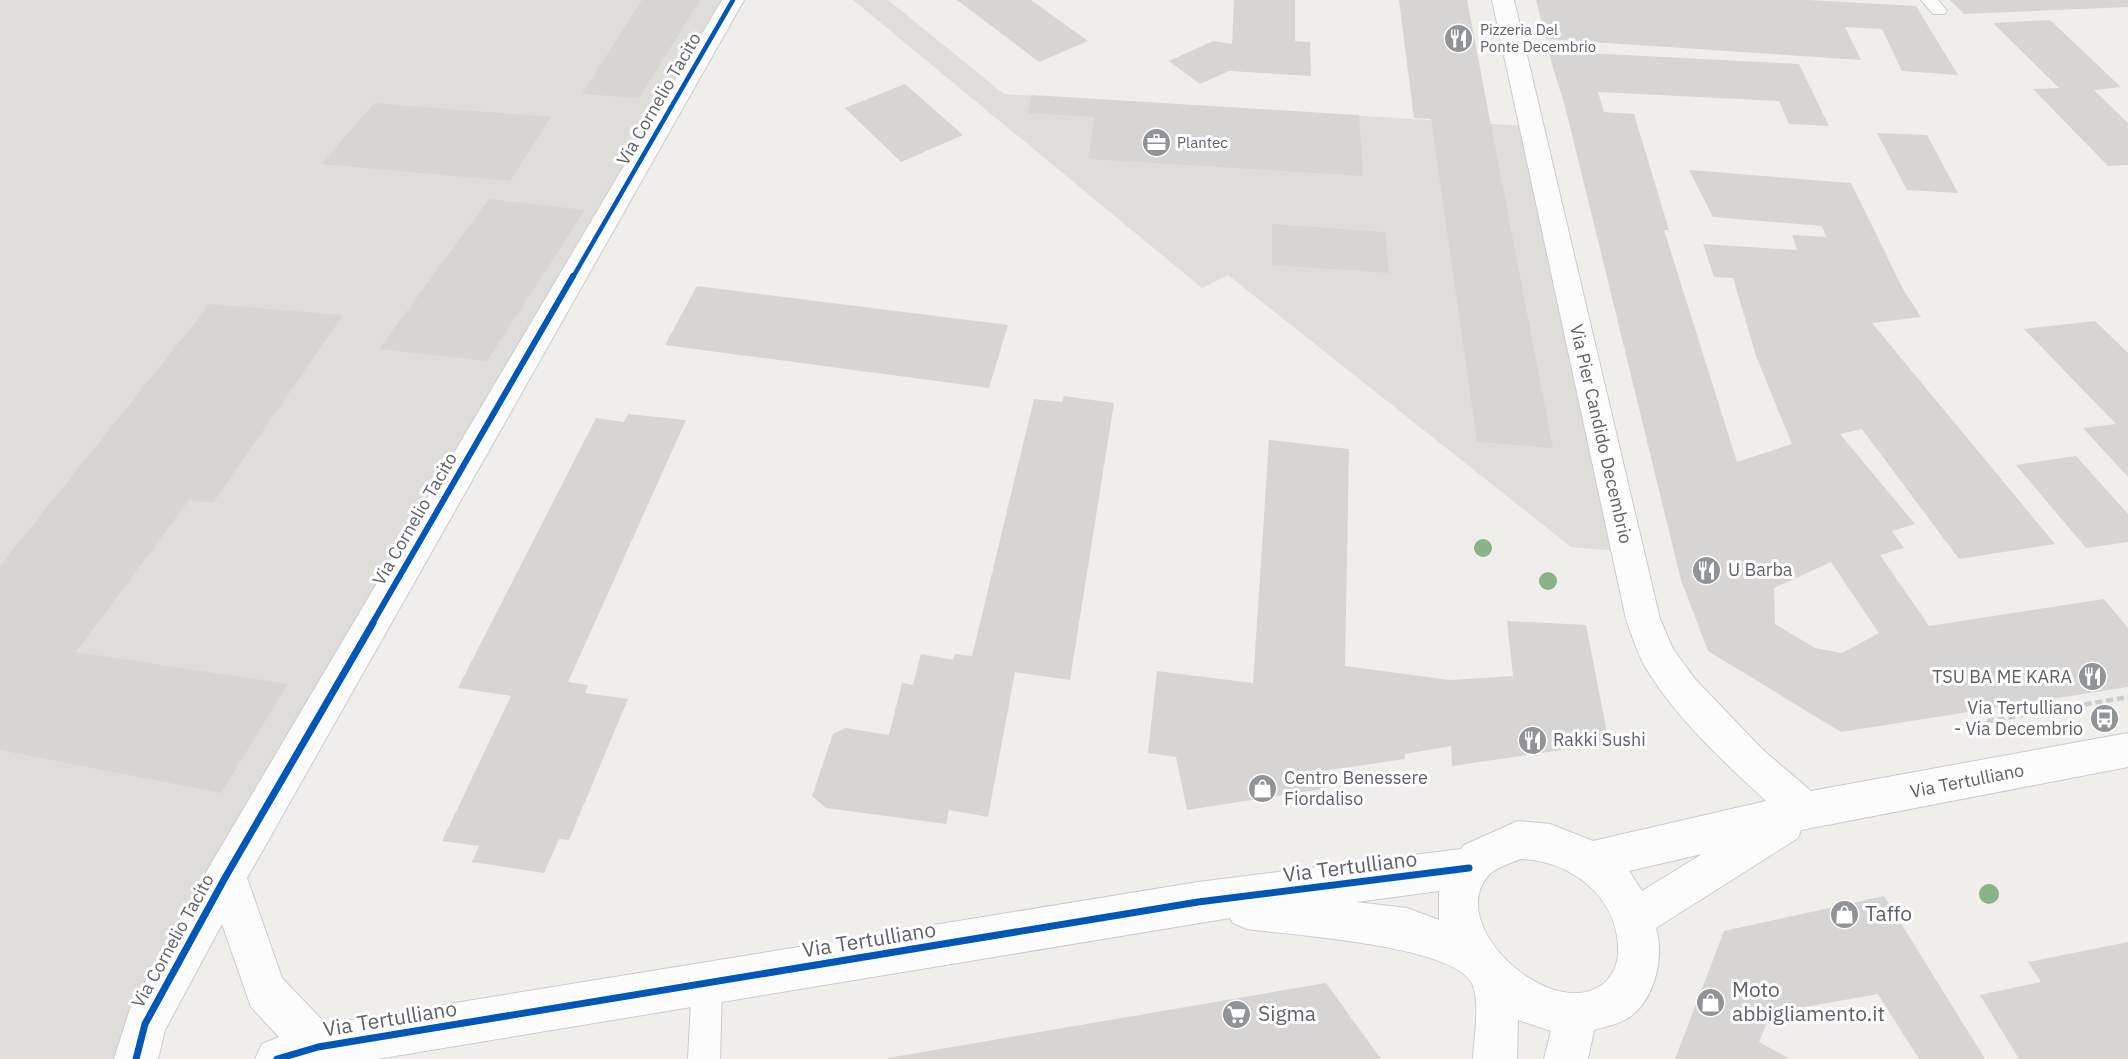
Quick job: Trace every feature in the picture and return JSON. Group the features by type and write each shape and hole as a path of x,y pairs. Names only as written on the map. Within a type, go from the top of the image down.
{"street":[{"name":"Via Cornelio Tacito","path":"136,1059 145,1024 226,876 733,0"},
{"name":"Via Pier Candido Decembrio","path":"1503,0 1643,619 1659,658 1682,690 1749,761 1805,811"},
{"name":"Via Tertulliano","path":"1590,861 1805,811 2128,750"},
{"name":"Via Tertulliano","path":"1634,919 1805,811"},
{"path":"1518,840 1539,840 1561,846 1590,861 1616,887 1634,919 1639,952 1631,983 1619,999 1603,1011 1575,1018 1556,1017 1533,1011 1494,986 1469,952 1460,930 1457,906 1461,886 1469,868 1489,849 1518,840"},
{"name":"Via Tertulliano","path":"277,1059 318,1047 1197,902 1469,868"},
{"name":"Via Cornelio Tacito","path":"226,876 266,992 318,1047"},
{"name":"Via Tertulliano","path":"1197,902 1407,929 1469,952"},
{"path":"1494,986 1497,1013 1495,1059"},
{"path":"1566,1059 1575,1018"}],"lane":[{"path":"704,1059 707,983"}],"path":[{"path":"1977,723 2128,697"}],"shaded area":[{"path":"0,0 728,0 127,1059 0,1059"},
{"path":"853,0 888,0 1004,94 1525,126 1618,551 1571,547 1228,275 1202,288"}],"building":[{"path":"642,0 700,0 639,98 582,94"},
{"path":"957,0 1031,0 1088,41 1039,62"},
{"path":"1234,0 1295,0 1295,41 1310,42 1311,76 1229,71 1200,84 1169,61 1213,41 1232,44"},
{"path":"1399,0 1467,0 1553,448 1477,442 1431,119 1414,118"},
{"path":"1536,0 1808,0 1916,6 1958,75 1902,71 1882,29 1845,27 1861,60 1546,39"},
{"path":"1950,0 2128,0 2128,7 1964,14"},
{"path":"2050,20 2121,87 2094,90 2128,123 2128,165 2108,166 2033,89 2059,88 1993,23"},
{"path":"1548,51 1799,64 1829,126 1789,124 1779,101 1598,92 1604,112 1634,114 1669,230 1664,230 1737,462 1792,444 1756,356 1733,278 1714,277 1703,244 1797,250 1792,235 1826,237 1822,226 1713,217 1689,170 1851,183 1903,289 1921,317 1872,323 2055,544 1959,559 1862,429 1840,434 1915,524 1892,531 1904,548 1880,555 1929,626 2104,599 2128,628 2128,687 1841,732 1708,651 1681,580 1566,110","holes":["1831,562 1879,633 1842,653 1815,648 1775,624 1774,588"]},
{"path":"905,84 963,135 901,162 845,108"},
{"path":"1032,95 1359,115 1363,176 1088,159 1094,117 1028,113"},
{"path":"374,103 551,117 510,181 322,164"},
{"path":"1877,133 1927,135 1958,193 1907,190"},
{"path":"489,199 585,210 487,361 379,349"},
{"path":"1272,224 1385,232 1389,273 1272,265"},
{"path":"697,286 1008,325 989,388 665,345"},
{"path":"210,304 343,315 213,503 189,500 76,652 288,684 221,793 0,750 0,566"},
{"path":"2095,321 2128,353 2128,477 2083,428 2116,424 2024,329"},
{"path":"1064,396 1114,403 1070,680 1015,672 988,817 949,810 946,824 826,808 812,796 833,734 846,728 889,735 902,683 913,685 921,654 953,660 955,654 972,656 1034,399 1062,402"},
{"path":"628,414 686,420 568,682 588,685 585,693 628,699 569,840 559,839 544,873 472,862 479,846 442,841 511,696 458,688 596,418 624,422"},
{"path":"1269,440 1349,449 1345,666 1450,680 1513,676 1507,621 1586,625 1609,743 1452,766 1451,746 1405,754 1405,759 1322,771 1322,789 1187,810 1176,757 1148,753 1157,671 1253,683"},
{"path":"2076,456 2128,514 2128,542 2086,548 2016,465"},
{"path":"1884,896 1985,1059 1919,1059 1878,994 1771,1013 1759,1042 1790,1059 1675,1059 1724,931"},
{"path":"2128,942 2128,1059 2019,1059 1980,995 2041,982 2028,962"},
{"path":"1326,983 1381,1059 888,1059 888,1058"}],"cycle path":[{"path":"136,1059 145,1024 226,876 733,0"},
{"path":"277,1059 318,1047 1198,902 1469,868"}],"place":[{"name":"Pizzeria Del Ponte Decembrio","path":"1459,39"},
{"name":"Plantec","path":"1156,143"},
{"name":"U Barba","path":"1707,570"},
{"name":"TSU BA ME KARA","path":"2093,677"},
{"name":"Via Tertulliano - Via Decembrio","path":"2104,718"},
{"name":"Rakki Sushi","path":"1532,740"},
{"name":"Centro Benessere Fiordaliso","path":"1263,788"},
{"name":"Taffo","path":"1844,914"},
{"name":"Moto abbigliamento.it","path":"1711,1002"},
{"name":"Sigma","path":"1237,1014"}]}
